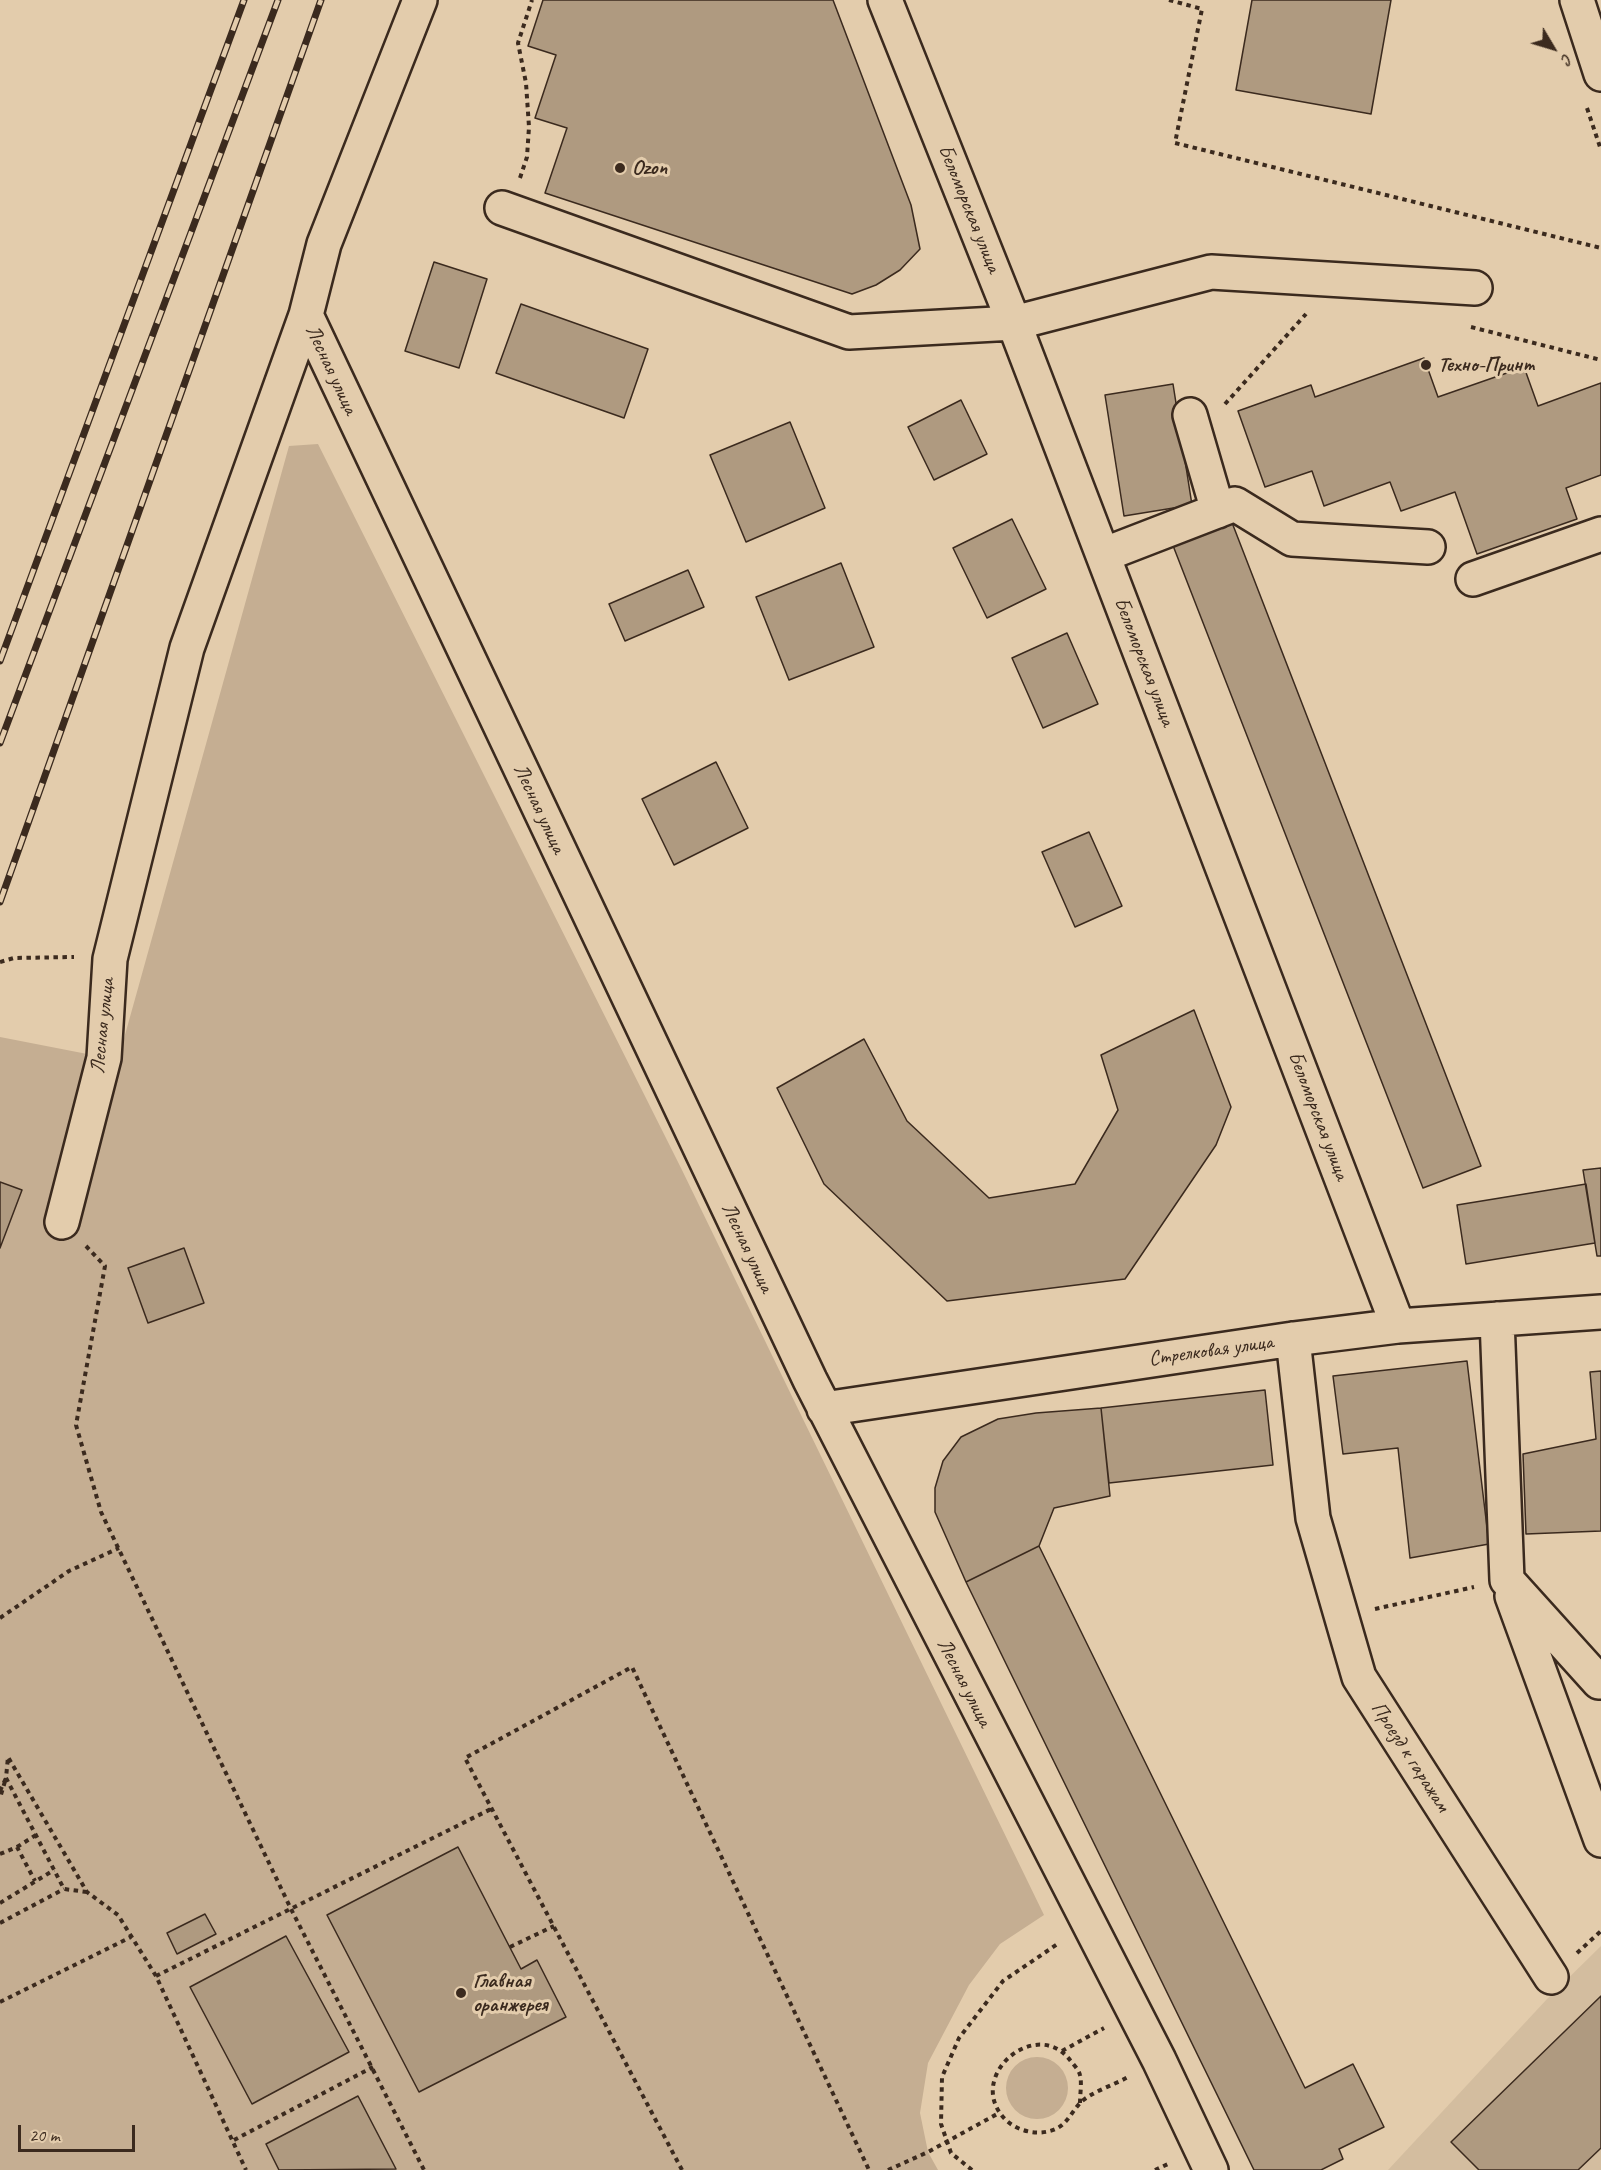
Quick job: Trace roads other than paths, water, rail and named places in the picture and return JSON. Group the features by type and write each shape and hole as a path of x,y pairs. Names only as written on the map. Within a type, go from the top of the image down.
{"street":[{"name":"Лесная улица","path":"62,1222 104,1058 110,959 187,648 306,315 324,244 420,0"},
{"name":"Беломорская улица","path":"885,0 1014,323 1398,1326"},
{"path":"1576,0 1601,74"},
{"path":"506,209 849,332 1014,323 1211,272 1475,288"},
{"name":"Лесная улица","path":"306,315 824,1409 1159,2060 1211,2170"},
{"path":"1190,415 1218,511"},
{"path":"1103,555 1235,504 1292,538 1428,547"},
{"path":"1473,579 1601,534"},
{"name":"Стрелковая улица","path":"824,1409 1293,1339 1398,1326 1601,1312"},
{"path":"1497,1320 1507,1580 1601,1840"},
{"name":"Проезд к гаражам","path":"1293,1339 1313,1518 1359,1677 1551,1977"},
{"path":"1507,1580 1599,1682"}],"railway":[{"path":"0,661 244,0"},
{"path":"0,743 278,0"},
{"path":"0,902 321,0"}],"place":[{"name":"Ozon","path":"620,168"},
{"name":"Техно-Принт","path":"1426,365"},
{"name":"Главная оранжерея","path":"461,1993"}]}
